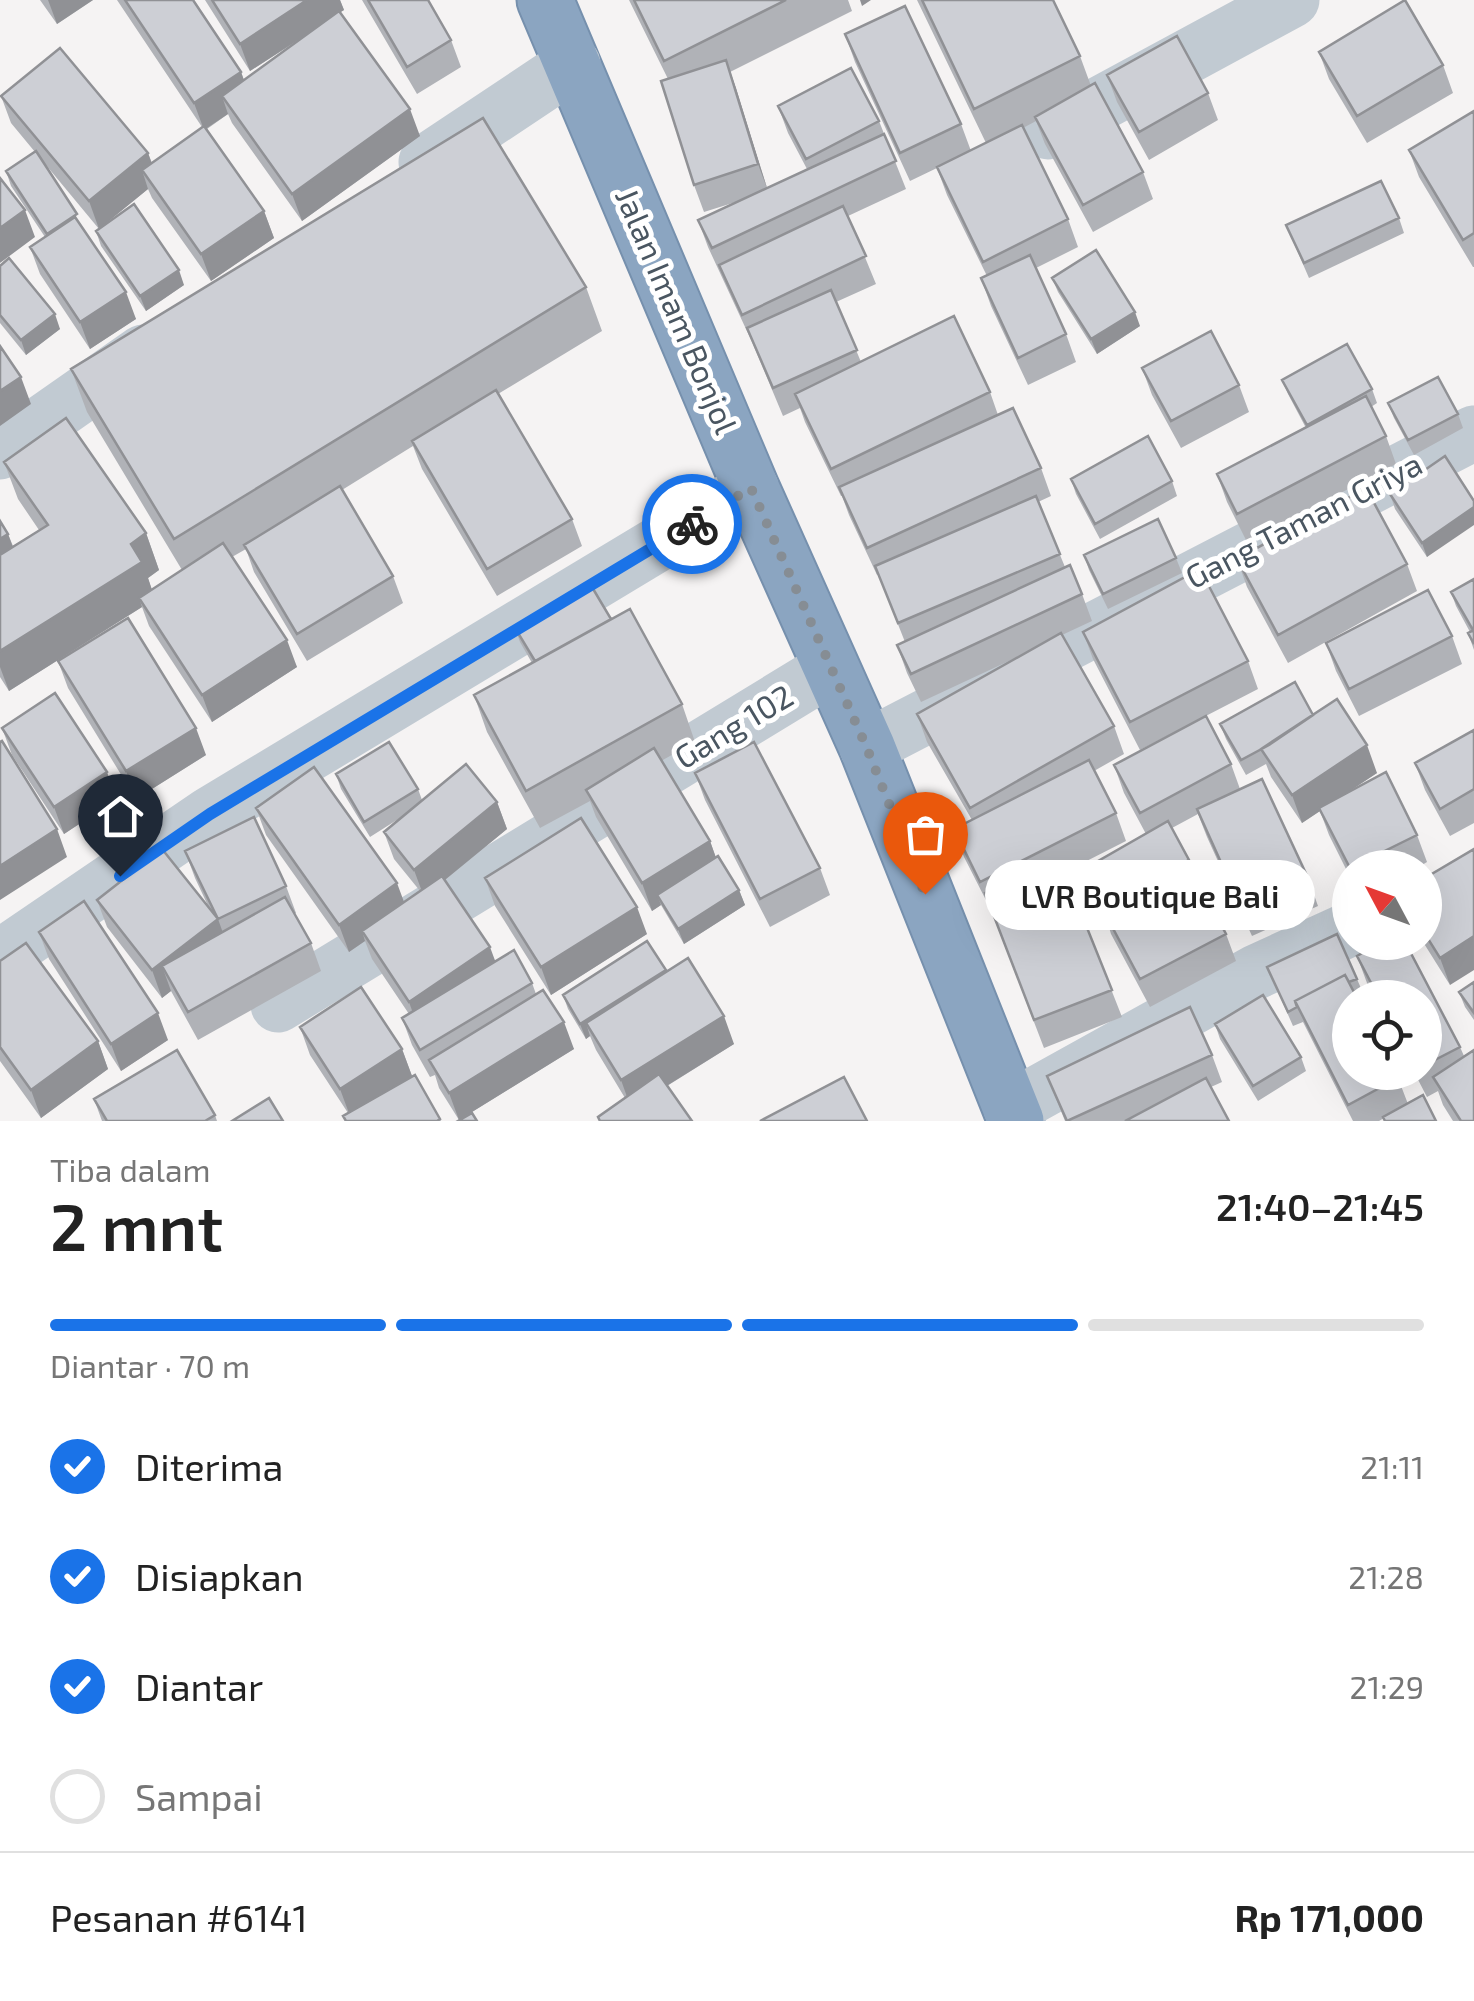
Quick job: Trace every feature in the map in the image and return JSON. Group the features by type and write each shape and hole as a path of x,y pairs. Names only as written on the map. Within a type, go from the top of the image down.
{"highway":[{"name":"Jalan Imam Bonjol","path":"545,0 658,272 866,746 1014,1115"}],"street":[{"path":"1048,132 1292,0"},
{"path":"391,186 573,64"},
{"path":"0,452 176,330"},
{"name":"Gang Taman Griya","path":"866,746 1474,433"},
{"path":"0,957 210,814 751,488"},
{"name":"Gang 102","path":"278,1005 831,668"},
{"path":"1014,1115 1256,972 1332,937"}],"building":[{"path":"125,0 193,0 241,72 194,103"},
{"path":"212,0 307,0 240,44"},
{"path":"368,0 428,0 451,40 407,67"},
{"path":"634,0 786,0 664,61"},
{"path":"922,0 1053,0 1080,56 974,109"},
{"path":"1405,0 1443,65 1357,116 1319,52"},
{"path":"905,6 961,124 900,153 845,34"},
{"path":"339,11 410,109 292,194 222,96"},
{"path":"1177,36 1208,93 1139,132 1107,75"},
{"path":"60,48 148,153 89,201 1,96"},
{"path":"726,60 758,164 694,185 661,81"},
{"path":"851,68 879,121 806,159 778,106"},
{"path":"1095,83 1143,172 1083,205 1035,117"},
{"path":"1474,111 1474,233 1463,240 1409,150"},
{"path":"483,118 586,287 174,539 71,369"},
{"path":"1022,125 1068,219 983,262 937,167"},
{"path":"204,126 264,211 201,254 142,170"},
{"path":"884,134 896,161 712,248 698,220"},
{"path":"36,151 77,214 47,234 6,171"},
{"path":"0,178 25,210 0,228"},
{"path":"1381,181 1399,218 1304,263 1286,225"},
{"path":"134,204 179,270 140,296 96,231"},
{"path":"843,206 866,256 742,315 719,265"},
{"path":"75,217 126,292 80,322 30,247"},
{"path":"1096,250 1135,312 1091,339 1052,278"},
{"path":"1030,255 1066,334 1018,358 981,278"},
{"path":"9,258 55,314 21,340 0,315 0,266"},
{"path":"831,290 857,350 773,388 747,328"},
{"path":"954,316 990,392 831,469 795,394"},
{"path":"1211,331 1239,385 1171,421 1142,368"},
{"path":"1347,344 1372,389 1307,425 1282,380"},
{"path":"0,346 21,377 0,391"},
{"path":"1438,377 1458,414 1408,440 1388,403"},
{"path":"496,390 572,519 487,569 412,441"},
{"path":"1366,396 1386,436 1237,514 1217,474"},
{"path":"1013,408 1041,468 867,548 839,487"},
{"path":"66,418 146,533 131,544 142,562 0,651 0,555 48,525 4,462"},
{"path":"1148,436 1172,481 1095,524 1071,479"},
{"path":"1445,456 1474,507 1422,543 1390,494"},
{"path":"340,486 393,576 297,634 244,545"},
{"path":"1366,488 1407,564 1278,635 1237,559"},
{"path":"1036,496 1060,554 898,623 875,566"},
{"path":"1158,519 1176,558 1103,594 1084,555"},
{"path":"0,521 8,534 0,539"},
{"path":"223,543 287,640 202,695 139,598"},
{"path":"1070,565 1082,594 911,674 897,645"},
{"path":"1200,569 1248,661 1130,722 1083,632"},
{"path":"1474,579 1474,630 1473,630 1451,592"},
{"path":"589,582 611,619 535,661 515,628"},
{"path":"1428,590 1452,636 1349,689 1326,643"},
{"path":"630,609 682,704 526,791 474,695"},
{"path":"128,618 196,728 126,771 58,661"},
{"path":"1061,633 1114,726 970,808 917,714"},
{"path":"1295,682 1313,715 1241,760 1220,724"},
{"path":"55,693 107,772 54,807 2,728"},
{"path":"1337,699 1367,745 1292,795 1261,749"},
{"path":"1206,716 1231,764 1140,813 1114,765"},
{"path":"1474,730 1474,789 1440,809 1415,763"},
{"path":"0,742 57,829 0,866"},
{"path":"389,742 418,789 364,822 336,774"},
{"path":"754,742 820,868 760,899 695,773"},
{"path":"654,748 710,841 642,883 586,790"},
{"path":"1089,760 1116,813 980,882 954,829"},
{"path":"466,764 497,802 414,870 384,832"},
{"path":"314,767 397,883 339,925 256,808"},
{"path":"1386,772 1417,835 1387,850 1341,850 1319,808"},
{"path":"1262,779 1308,878 1242,909 1197,809"},
{"path":"254,817 286,886 218,919 185,851"},
{"path":"581,818 637,907 541,967 485,878"},
{"path":"1168,821 1189,860 1100,910 1079,872"},
{"path":"162,849 218,919 152,970 97,900"},
{"path":"1474,849 1474,936 1442,957 1442,868"},
{"path":"718,856 739,890 678,929 657,895"},
{"path":"1187,861 1226,934 1140,979 1101,906"},
{"path":"1061,863 1112,990 1034,1020 985,893"},
{"path":"442,876 490,947 409,1002 362,931"},
{"path":"285,897 311,943 188,1012 162,966"},
{"path":"84,901 158,1013 111,1044 39,932"},
{"path":"1332,936 1332,960 1349,960 1357,979 1348,980 1345,975 1332,980 1295,1001 1297,1007 1288,1012 1267,967"},
{"path":"647,941 666,970 580,1024 563,995"},
{"path":"26,943 98,1041 31,1090 0,1047 0,961"},
{"path":"514,950 532,983 420,1050 402,1018"},
{"path":"688,958 724,1016 621,1080 586,1023"},
{"path":"1359,960 1414,960 1425,980 1370,980"},
{"path":"1332,982 1332,1074 1295,1001"},
{"path":"1474,982 1474,1013 1459,992"},
{"path":"361,987 402,1049 340,1089 300,1027"},
{"path":"543,990 564,1022 449,1093 429,1060"},
{"path":"1263,995 1301,1057 1253,1086 1215,1024"},
{"path":"1190,1007 1212,1055 1067,1121 1047,1076"},
{"path":"1442,1013 1460,1047 1442,1056"},
{"path":"177,1050 215,1115 205,1121 107,1121 94,1099"},
{"path":"1474,1050 1474,1121 1461,1121 1441,1090 1442,1071"},
{"path":"659,1074 692,1121 600,1121 598,1117"},
{"path":"415,1075 440,1119 437,1121 346,1121 343,1116"},
{"path":"844,1077 867,1121 760,1121"},
{"path":"1206,1078 1229,1121 1125,1121"},
{"path":"1340,1090 1376,1090 1348,1105"},
{"path":"1423,1095 1436,1121 1385,1121 1383,1117"},
{"path":"269,1098 283,1121 232,1121"},
{"path":"472,1113 477,1121 458,1121"}],"way so far":[{"path":"692,524 751,488 866,746 925,894"}],"place":[{"name":"LVR Boutique Bali","path":"925,894"}],"route":[{"path":"120,876 210,814 692,524"}]}
